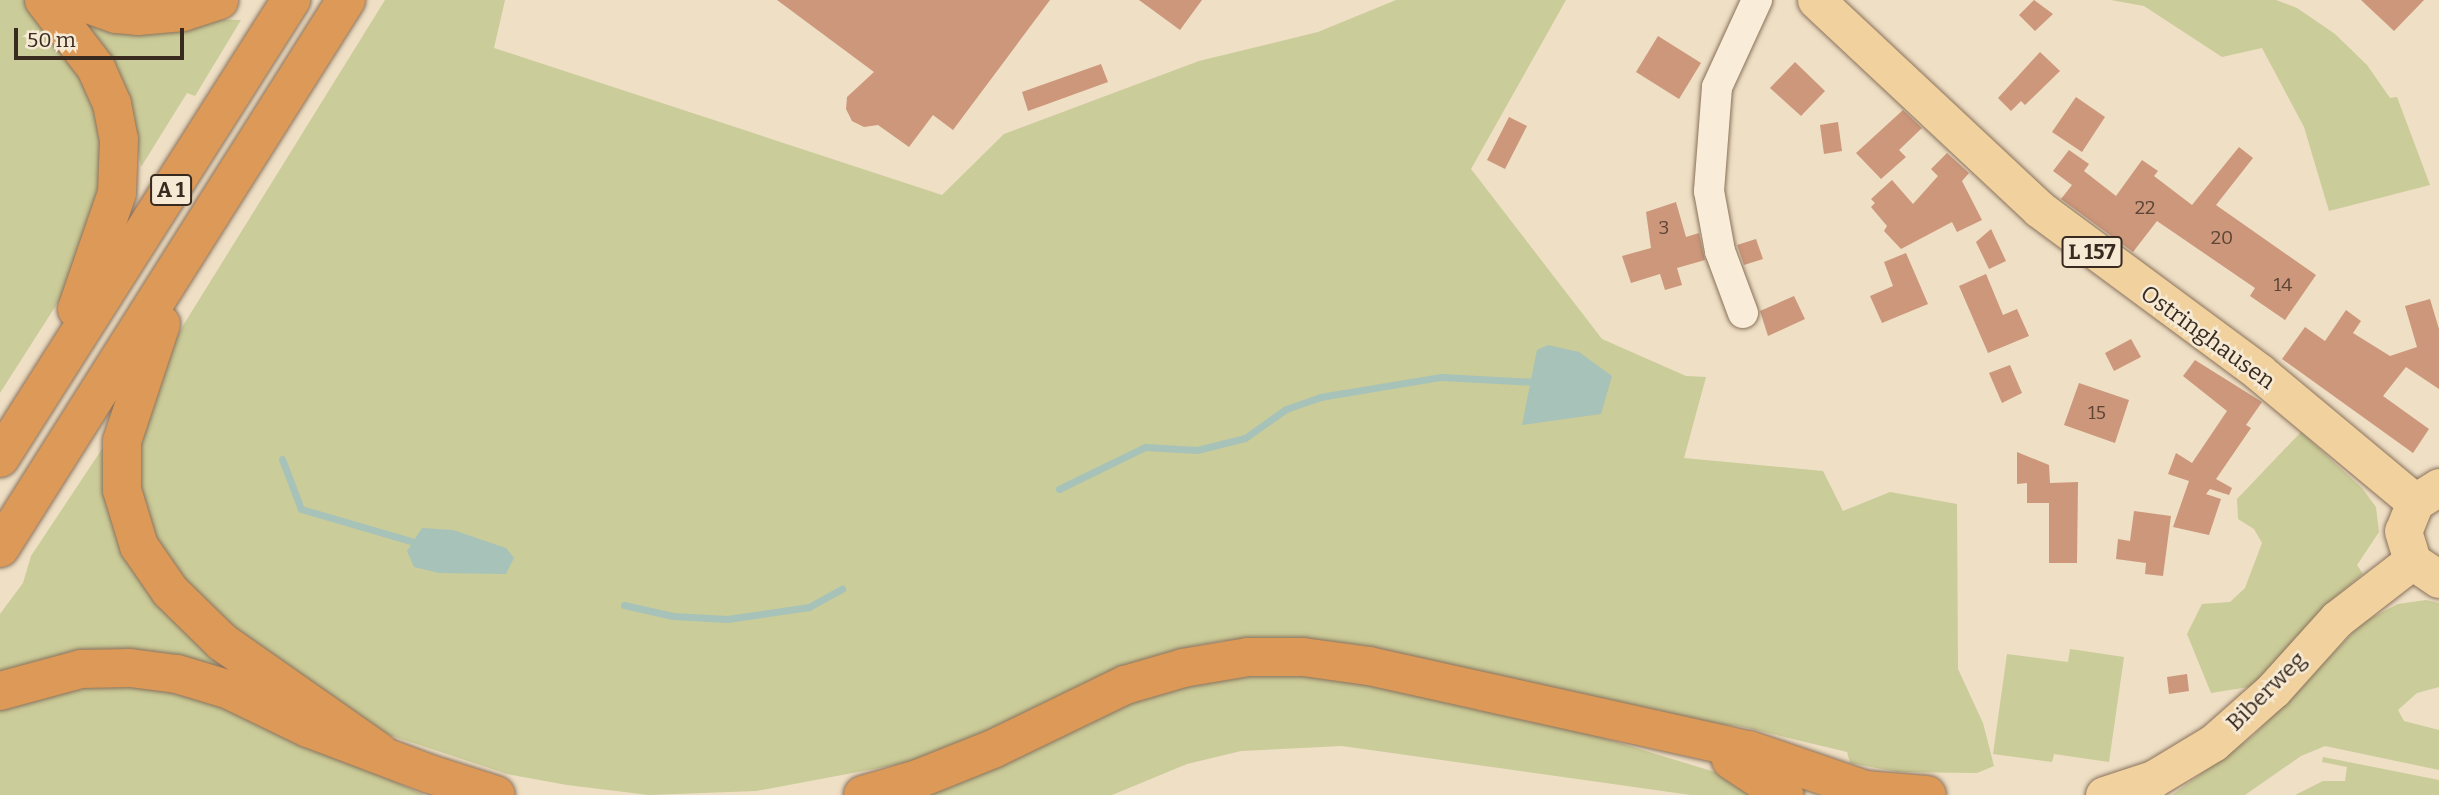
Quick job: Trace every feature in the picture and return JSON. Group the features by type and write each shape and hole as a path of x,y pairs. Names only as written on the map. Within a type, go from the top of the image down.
{"highway":[{"path":"44,0 77,39 102,80 115,115 120,162 112,215 51,380"},
{"path":"78,0 116,14 138,16 183,12 219,0"},
{"name":"A 1","path":"0,458 291,0"},
{"name":"A 1","path":"0,548 174,278 346,0"},
{"path":"174,278 122,441 122,491 139,546 170,591 222,642 379,752"},
{"path":"863,795 918,779 993,749 1125,685 1183,668 1248,657 1303,657 1369,666 1749,750 1807,787 1926,795"},
{"path":"0,691 81,669 153,670 227,690 308,728 496,795"}],"main road":[{"name":"Ostringhausen","path":"1816,0 2039,209 2427,495"},
{"path":"2425,570 2403,531 2427,495"},
{"name":"Biberweg","path":"2104,795 2153,779 2213,743 2273,690 2337,619 2425,570"},
{"path":"1926,795 1948,795"}],"street":[{"path":"1744,313 1720,251 1709,191 1717,87 1756,0"}],"green space":[{"path":"0,0 28,0 89,81 107,178 78,271 0,393"},
{"path":"385,0 505,0 494,48 942,195 1004,134 1199,61 1318,32 1396,0 1566,0 1471,169 1602,339 1686,376 1706,377 1684,458 1823,471 1843,511 1890,492 1957,504 1958,669 1983,723 1994,766 1977,773 1898,772 1850,763 1847,752 1739,726 1699,723 1659,710 1634,710 1368,646 1298,638 1222,641 1181,649 922,760 756,791 649,795 567,785 507,774 383,733 239,642 151,543 134,449 161,365"},
{"path":"2111,0 2276,0 2297,8 2335,34 2367,65 2390,98 2397,97 2430,185 2329,211 2304,127 2262,48 2222,57 2144,6"},
{"path":"78,16 241,20 195,96 187,93 141,167 136,142"},
{"path":"2301,432 2362,488 2376,507 2379,532 2357,565 2363,574 2329,602 2255,686 2211,693 2187,634 2202,604 2230,602 2245,588 2262,543 2254,529 2238,519 2237,499"},
{"path":"108,440 106,486 253,679 0,676 0,614 23,583 31,556"},
{"path":"2426,600 2439,603 2439,687 2417,693 2398,710 2404,721 2439,730 2439,770 2325,746 2301,756 2245,795 2172,795 2253,736 2363,622 2398,604"},
{"path":"2070,649 2124,657 2109,762 2054,754 2052,762 1993,754 2007,654 2068,662"},
{"path":"1259,675 1327,676 1577,730 1728,776 1759,795 1691,795 1342,746 1241,751 1187,764 1112,795 923,795 1131,702 1192,683"},
{"path":"104,683 182,692 261,719 424,795 0,795 0,708"},
{"path":"2323,757 2439,780 2439,795 2295,795 2323,781 2345,781 2347,767 2322,762"}],"shaded area":[{"path":"1548,345 1579,352 1612,376 1601,414 1522,425 1537,350"},
{"path":"422,528 453,530 506,548 514,558 506,574 439,573 414,567 407,551"}],"building":[{"path":"777,0 1050,0 953,130 933,115 909,147 878,125 864,127 852,121 846,109 847,97 874,72"},
{"path":"1139,0 1202,0 1180,30"},
{"path":"2034,0 2053,14 2035,31 2019,15"},
{"path":"2361,0 2424,0 2394,31"},
{"path":"1658,36 1701,63 1679,99 1636,72"},
{"path":"2040,52 2060,71 2025,105 2021,101 2011,111 1998,98"},
{"path":"1795,62 1825,91 1801,116 1770,88"},
{"path":"1101,64 1108,82 1028,111 1022,92"},
{"path":"2076,97 2105,117 2082,152 2052,132"},
{"path":"1903,110 1922,128 1899,150 1906,157 1881,179 1856,153"},
{"path":"1509,117 1527,126 1505,169 1487,160"},
{"path":"1838,122 1842,151 1824,154 1820,125"},
{"path":"2239,147 2253,158 2216,205 2316,275 2285,320 2250,296 2255,288 2157,221 2133,252 2061,199 2072,185 2053,171 2069,150 2089,164 2084,171 2116,196 2142,160 2158,171 2154,176 2192,205"},
{"path":"1947,153 1969,173 1962,181 1982,220 1957,232 1952,222 1901,249 1884,231 1887,226 1871,207 1875,203 1871,199 1892,180 1913,204 1938,176 1931,169"},
{"path":"1676,202 1686,237 1699,233 1705,260 1677,268 1682,285 1665,290 1660,274 1631,283 1622,256 1651,248 1646,212"},
{"path":"1991,229 2006,261 1989,269 1976,242"},
{"path":"1756,239 1763,259 1744,265 1737,245"},
{"path":"1906,253 1928,304 1882,323 1870,296 1893,286 1884,262"},
{"path":"1986,274 2003,315 2017,309 2029,336 1988,353 1959,286"},
{"path":"1794,296 1805,319 1768,336 1760,311"},
{"path":"2430,299 2439,329 2439,389 2406,367 2383,396 2429,429 2413,453 2282,359 2305,327 2325,341 2346,310 2361,321 2353,333 2390,356 2417,347 2405,306"},
{"path":"2131,339 2141,357 2114,371 2105,353"},
{"path":"2195,360 2262,402 2246,425 2251,428 2216,479 2232,488 2229,495 2210,489 2206,494 2221,499 2209,535 2173,527 2189,481 2168,474 2176,453 2192,463 2227,411 2183,376"},
{"path":"2010,365 2022,393 2002,403 1989,373"},
{"path":"2079,383 2129,400 2115,443 2064,425"},
{"path":"2017,452 2049,465 2050,483 2078,482 2077,563 2049,563 2049,503 2027,503 2027,483 2017,484"},
{"path":"2134,511 2171,516 2163,576 2145,574 2146,563 2116,559 2118,539 2130,541"},
{"path":"2187,674 2189,691 2169,694 2167,677"}],"waterway":[{"path":"1059,489 1145,447 1197,450 1245,438 1286,409 1320,397 1441,377 1536,382"},
{"path":"282,459 301,509 417,543"},
{"path":"624,605 673,616 727,619 809,607 842,589"}]}
